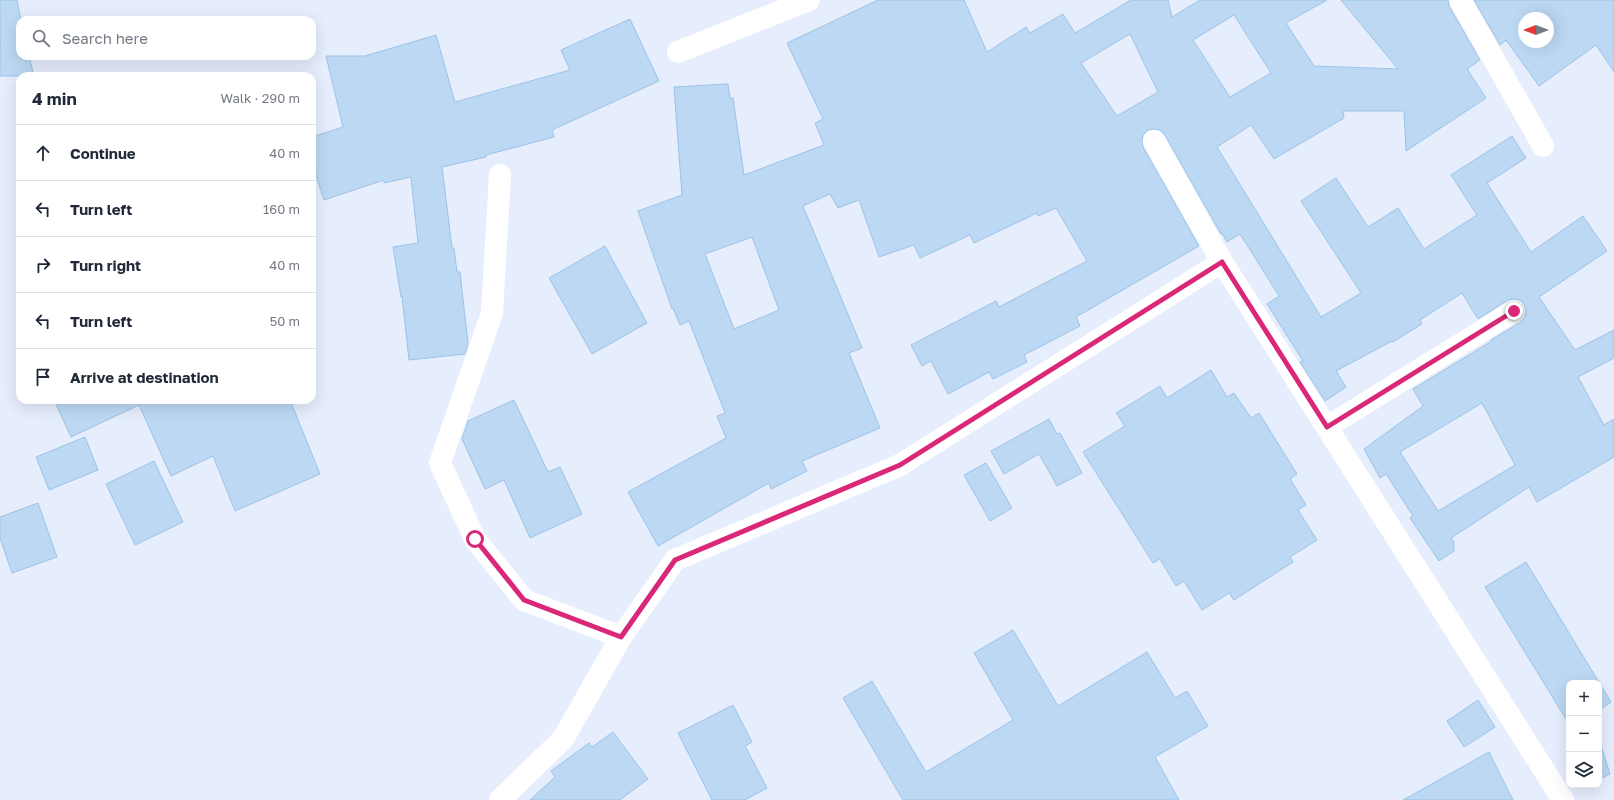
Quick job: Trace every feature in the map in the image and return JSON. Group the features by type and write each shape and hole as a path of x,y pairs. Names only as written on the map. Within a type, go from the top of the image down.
{"street":[{"path":"678,52 808,0"},
{"path":"1460,0 1543,146"},
{"path":"1154,141 1222,262 1563,800"},
{"path":"500,175 492,313 440,463 475,539 524,600 621,637"},
{"path":"500,800 563,739 621,637 675,560 900,465 1222,262"},
{"path":"1327,427 1514,311"}],"building":[{"path":"0,0 17,0 20,16 16,16 16,60 30,60 33,72 16,72 16,76 0,76"},
{"path":"878,0 964,0 987,52 1026,27 1030,33 1063,14 1075,33 1131,0 1168,0 1172,17 1200,0 1327,0 1286,23 1314,66 1398,69 1341,0 1448,0 1449,6 1480,60 1467,69 1486,98 1406,151 1404,111 1343,111 1344,118 1274,159 1251,125 1217,147 1321,317 1361,293 1301,201 1336,178 1368,227 1398,208 1424,249 1477,215 1451,175 1512,136 1526,158 1487,183 1531,252 1583,216 1607,251 1539,297 1575,350 1614,330 1614,358 1578,377 1604,425 1614,419 1614,457 1537,502 1529,487 1451,538 1454,542 1454,551 1439,561 1410,518 1413,516 1386,474 1380,478 1364,449 1423,406 1413,389 1521,322 1525,317 1526,311 1524,304 1520,300 1508,300 1478,319 1462,293 1420,320 1422,324 1393,342 1392,341 1336,371 1346,387 1325,401 1300,362 1303,361 1267,304 1279,296 1240,234 1227,242 1222,233 1221,234 1165,135 1160,130 1154,129 1148,130 1143,135 1143,147 1199,246 1076,317 1080,326 1024,355 1027,362 993,379 989,372 948,394 931,361 922,366 911,345 996,301 999,307 1087,261 1056,208 1038,216 1037,213 974,243 970,235 920,258 914,245 879,257 859,200 838,208 830,194 803,206 862,348 849,353 880,428 802,461 807,471 771,489 769,483 658,546 628,492 726,438 717,416 725,413 689,321 680,325 673,308 672,309 638,211 682,195 674,87 728,84 730,98 733,98 744,175 824,145 815,123 823,119 787,43","holes":["1234,15 1271,73 1230,97 1193,40","1130,34 1158,92 1117,116 1081,63","752,237 779,310 734,329 705,254","1482,403 1515,465 1438,511 1400,452"]},
{"path":"1474,0 1614,0 1614,72 1596,45 1539,86 1506,40 1500,45"},
{"path":"630,19 659,81 552,130 554,137 486,155 486,157 442,167 452,248 454,248 457,272 460,272 468,344 465,354 409,360 402,296 401,297 393,247 418,243 411,177 384,183 384,180 324,200 316,175 316,136 343,127 326,56 365,56 436,35 455,102 570,70 561,50"},
{"path":"605,246 647,323 592,354 549,278"},
{"path":"1211,370 1227,397 1234,393 1251,418 1259,413 1297,474 1290,479 1306,505 1298,510 1317,540 1290,557 1293,562 1234,600 1229,593 1202,610 1184,581 1176,586 1160,559 1153,563 1083,452 1125,426 1116,413 1160,386 1167,398"},
{"path":"514,400 548,472 560,467 582,514 530,538 504,480 485,489 462,439 468,421"},
{"path":"56,404 292,404 320,474 235,511 213,456 171,476 139,405 71,437"},
{"path":"1049,419 1057,434 1060,433 1082,473 1057,486 1039,454 1004,474 991,451"},
{"path":"85,437 98,470 49,490 36,457"},
{"path":"154,461 183,522 135,545 106,484"},
{"path":"986,463 1012,508 990,521 964,475"},
{"path":"38,503 57,557 12,573 0,538 0,517"},
{"path":"1526,562 1598,680 1566,680 1566,719 1485,587"},
{"path":"1013,630 1058,706 1147,652 1175,698 1187,691 1208,726 1155,757 1179,800 903,800 843,698 872,681 926,772 1013,720 974,653"},
{"path":"1602,687 1611,702 1602,708"},
{"path":"1478,700 1495,727 1464,747 1447,721"},
{"path":"733,705 752,742 745,746 767,788 745,800 712,800 678,733"},
{"path":"613,732 648,779 620,800 530,800 555,777 551,771 589,743 592,747"},
{"path":"1602,749 1610,774 1602,778"},
{"path":"1489,752 1513,800 1403,800"}],"route":[{"path":"475,539 524,600 621,637 675,560 900,465 1222,262 1327,427 1514,311"}]}
